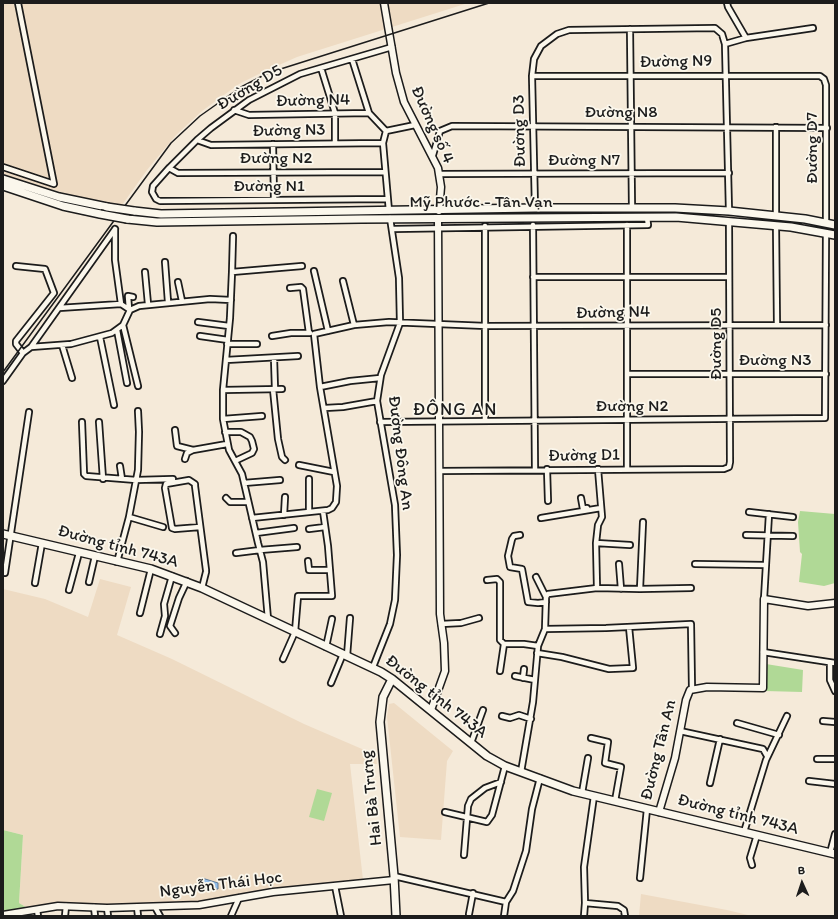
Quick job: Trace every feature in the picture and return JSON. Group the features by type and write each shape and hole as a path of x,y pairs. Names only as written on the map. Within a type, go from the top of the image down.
{"main road":[{"name":"Mỹ Phước - Tân Vạn","path":"3,179 59,197 107,207 161,214 647,217 776,226 835,234"},
{"name":"Mỹ Phước - Tân Vạn","path":"3,186 63,206 127,219 157,222 390,215"},
{"name":"Mỹ Phước - Tân Vạn","path":"438,215 534,208 632,208 729,211 835,225"},
{"name":"Đường tỉnh 743A","path":"3,534 151,569 187,581 268,618 372,667 392,679 487,756 505,766 582,793 832,854"},
{"name":"Hai Bà Trưng","path":"392,679 383,697 380,722 396,916"}],"street":[{"path":"3,167 54,184 18,3"},
{"name":"Đường số 4","path":"384,3 400,90 415,125 433,155 439,174 441,193 438,215 438,421 442,624 445,671 431,710"},
{"path":"728,3 728,7 746,38"},
{"path":"632,208 630,29 715,28 722,34 726,44 729,211"},
{"path":"726,44 746,38 813,28"},
{"name":"Đường D3","path":"534,208 532,76 536,53 548,40 557,34 569,30 630,29"},
{"name":"Đường D5","path":"153,196 153,186 169,168 197,140 234,110 284,81 321,68 392,47"},
{"path":"352,59 369,113 386,131"},
{"path":"321,68 335,113 335,143"},
{"name":"Đường N9","path":"532,76 820,76"},
{"name":"Đường D7","path":"820,76 824,79 826,85 826,223"},
{"name":"Đường N4","path":"234,110 249,115 369,113"},
{"path":"386,131 415,125"},
{"name":"Đường N8","path":"433,155 440,131 452,126 827,128"},
{"path":"776,128 776,216"},
{"path":"386,131 383,143 387,199 390,215"},
{"name":"Đường N3","path":"197,140 211,145 383,143"},
{"path":"273,144 274,200"},
{"name":"Đường N2","path":"169,168 178,173 385,172"},
{"name":"Đường N7","path":"439,174 729,173"},
{"name":"Đường N1","path":"153,196 160,201 387,199"},
{"name":"Đường Đông An","path":"372,667 394,612 397,555 395,505 377,400 380,378 400,322 399,278 390,215"},
{"path":"392,228 648,225 647,217"},
{"name":"Đường D5","path":"729,222 729,467"},
{"path":"627,468 628,225"},
{"path":"485,226 485,420"},
{"path":"533,226 535,470"},
{"path":"776,226 777,325"},
{"path":"3,381 23,353 31,346 115,229 114,260 121,304"},
{"path":"826,233 826,374"},
{"path":"232,236 231,300 222,390 224,432 227,444 244,483 263,562 268,618"},
{"path":"164,262 168,302"},
{"path":"16,266 45,269 54,293 16,341 16,344 23,353"},
{"path":"232,272 302,266"},
{"path":"314,271 328,331"},
{"path":"145,272 148,304"},
{"path":"533,277 729,277"},
{"path":"343,281 354,325"},
{"path":"178,282 182,301"},
{"path":"252,518 323,511 332,508 338,498 325,408 320,388 303,289 301,287 290,288"},
{"path":"31,346 62,345 100,337 117,330 123,325 129,309 128,296 133,296"},
{"path":"59,308 121,304 129,309 148,304 168,302 231,300"},
{"path":"198,322 229,326"},
{"name":"Đường N4","path":"272,336 291,333 311,334 354,325 400,322 438,325 486,326 826,325"},
{"path":"123,325 138,386"},
{"path":"117,330 127,382"},
{"path":"200,336 228,342 257,344"},
{"path":"100,337 114,405"},
{"path":"62,345 72,378"},
{"path":"226,360 298,356"},
{"path":"274,358 274,389 278,439 282,457 285,460"},
{"name":"Đường N3","path":"628,374 826,374"},
{"name":"Đường N2","path":"380,422 825,418 826,374"},
{"path":"320,388 350,381 380,378"},
{"path":"222,390 282,389"},
{"path":"325,408 343,407 377,400"},
{"path":"117,562 129,517 136,480 139,432 138,411"},
{"path":"6,573 29,412"},
{"path":"223,418 262,416"},
{"path":"82,422 84,474 86,476 103,479 173,479"},
{"path":"99,422 103,479"},
{"path":"175,430 177,446 193,450"},
{"path":"224,432 241,432 250,437 252,441 254,449 252,453 235,461"},
{"path":"185,459 187,453 193,450 227,444"},
{"path":"299,465 334,472"},
{"path":"120,466 122,479"},
{"name":"Đường D1","path":"439,471 627,468 724,469 729,467"},
{"path":"547,469 548,501"},
{"path":"597,588 596,543 598,525 602,517 598,469"},
{"path":"309,479 309,512"},
{"path":"200,527 172,528 165,488 166,484 189,480 193,482 200,527 206,571 202,588"},
{"path":"244,483 280,480"},
{"path":"284,515 285,497"},
{"path":"226,498 230,502 248,502"},
{"path":"581,498 583,508 601,507"},
{"path":"541,518 601,507"},
{"path":"283,659 295,632 298,596 332,596 323,511"},
{"path":"749,512 793,517"},
{"path":"769,514 764,599 808,606 835,603"},
{"path":"129,517 163,526"},
{"path":"640,589 643,522"},
{"path":"309,529 325,527"},
{"path":"256,533 294,528"},
{"path":"520,535 514,536 512,539 508,556 510,568 522,569 528,602 538,604 546,600"},
{"path":"746,535 793,536"},
{"path":"34,583 42,543"},
{"path":"596,543 630,545"},
{"path":"236,554 260,550 297,547"},
{"path":"69,590 79,553"},
{"path":"89,582 95,556"},
{"path":"308,561 309,570 330,570"},
{"path":"619,564 620,589"},
{"path":"695,564 765,565"},
{"path":"140,613 151,569"},
{"path":"160,634 165,617 164,604 172,576"},
{"path":"536,577 546,600"},
{"path":"487,580 497,579 500,582 500,640 504,644 538,646"},
{"path":"175,632 170,626 179,598 187,581"},
{"path":"521,772 531,719 538,646 545,629 546,600 548,594 597,588 691,588"},
{"name":"Đường Tân An","path":"659,812 672,767 686,696 692,689 707,687 763,688 764,599"},
{"path":"331,683 345,655 350,618"},
{"path":"442,624 461,623 479,618"},
{"path":"326,646 332,619"},
{"path":"545,629 692,624 692,689"},
{"path":"537,653 562,657 609,669 633,668 629,627"},
{"path":"500,672 504,644"},
{"path":"763,652 833,663 830,680 835,691"},
{"path":"523,678 524,669"},
{"path":"515,676 535,680"},
{"path":"471,743 483,710"},
{"path":"502,716 510,718 519,715 531,719"},
{"path":"744,832 767,756 779,735 787,716"},
{"path":"823,721 835,722"},
{"path":"738,723 779,735"},
{"path":"680,731 763,749 767,756"},
{"path":"591,738 608,742 605,762 621,767 616,801"},
{"path":"710,782 720,739"},
{"path":"582,793 588,758"},
{"path":"817,759 835,759"},
{"path":"445,812 483,823 488,821 492,815 505,766"},
{"path":"504,916 506,902 513,891 526,852 532,809 540,778"},
{"path":"809,781 835,784"},
{"path":"464,855 469,803 473,797 487,787 501,782"},
{"path":"584,916 584,867 594,796"},
{"path":"640,878 647,809"},
{"path":"832,854 835,834"},
{"path":"752,865 750,858 756,835"},
{"path":"394,878 473,893 506,902"},
{"name":"Nguyễn Thái Học","path":"3,915 35,913 66,906 108,908 199,905 273,892 394,878"},
{"path":"335,886 341,916"},
{"path":"469,914 473,893"},
{"path":"231,916 238,898"},
{"path":"585,902 618,906 624,910 625,916"},
{"path":"65,916 66,906"},
{"path":"94,907 94,916"},
{"path":"137,907 138,916"},
{"path":"155,907 160,916"},
{"path":"108,908 108,916"}],"shaded area":[{"path":"3,3 468,3 297,57 239,84 202,111 176,135 147,170 122,205 69,195 3,174"},
{"path":"100,579 131,587 117,635 172,659 304,724 376,755 377,764 350,764 363,880 272,890 198,904 47,905 29,909 19,903 23,835 3,830 3,589 45,599 88,617"},
{"path":"394,703 453,751 447,761 441,840 400,837 387,717 389,704"},
{"path":"641,894 727,910 752,916 639,916"}],"green space":[{"path":"800,511 835,514 835,583 824,586 799,582 802,554 800,552 798,522"},
{"path":"766,664 803,670 802,692 765,691"},
{"path":"317,789 332,793 324,821 309,817"},
{"path":"3,830 23,835 19,903 29,909 3,913"}],"water":[{"path":"202,878 218,883 218,889 201,889 198,886 198,882"}],"railway":[{"path":"3,372 171,143 200,116 241,87 268,73 489,3"}],"district":[{"name":"ĐÔNG AN","path":"455,410"}]}
